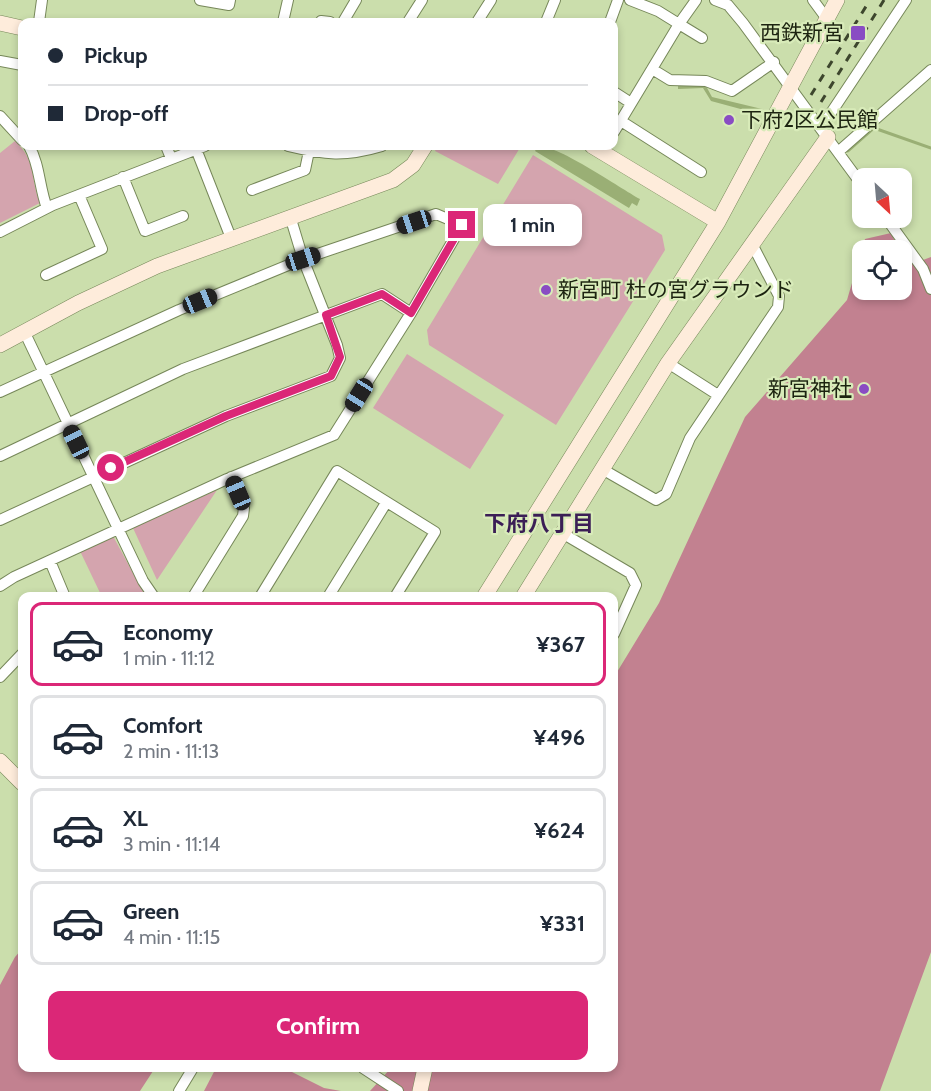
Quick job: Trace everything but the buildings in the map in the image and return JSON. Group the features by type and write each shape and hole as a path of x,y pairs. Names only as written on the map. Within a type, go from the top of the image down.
{"street":[{"path":"40,18 42,0"},
{"path":"200,0 229,5 230,0"},
{"path":"284,18 288,0"},
{"path":"345,18 356,0"},
{"path":"411,18 422,0"},
{"path":"480,18 491,0"},
{"path":"548,18 555,0"},
{"path":"611,18 618,0"},
{"path":"630,0 658,11 702,38"},
{"path":"618,125 696,0"},
{"path":"715,0 728,3 774,62 852,171"},
{"path":"813,0 827,19"},
{"path":"487,592 718,222 837,0"},
{"path":"528,592 562,533 668,363 752,244 825,132 906,0"},
{"path":"0,22 18,27"},
{"path":"0,61 18,64"},
{"path":"652,69 670,80 706,81 732,91 774,62"},
{"path":"838,152 931,70"},
{"path":"618,95 631,103"},
{"path":"0,116 18,136"},
{"path":"621,120 701,172"},
{"path":"31,150 38,167 40,191 47,208"},
{"path":"168,150 171,158"},
{"path":"0,232 47,208 192,150"},
{"path":"201,150 231,238"},
{"path":"305,150 338,155 368,150"},
{"path":"0,345 157,266 393,180 412,165 422,150"},
{"path":"605,150 718,222"},
{"path":"252,190 305,170 309,151"},
{"path":"123,177 145,231 183,216"},
{"path":"46,275 102,249 79,195"},
{"path":"0,392 179,309 303,259 436,214 462,225 411,313 334,435 231,477 0,586"},
{"path":"0,520 226,416 331,376 340,357 303,259 290,216"},
{"path":"893,228 923,269 931,289"},
{"path":"602,469 656,500 666,495 690,438 778,307 779,296 752,244"},
{"path":"0,456 183,369 382,294 411,313"},
{"path":"24,332 142,581 150,592"},
{"path":"668,363 718,395"},
{"path":"263,592 337,471 435,532 398,592"},
{"path":"196,592 243,516 244,508 231,477"},
{"path":"331,592 386,502"},
{"path":"562,533 630,573 636,585 618,625"},
{"path":"50,561 63,592"},
{"path":"0,677 18,658"},
{"path":"0,761 18,779"},
{"path":"179,1091 191,1072"},
{"path":"369,1072 398,1091"},
{"path":"420,1091 424,1072"}],"shaded area":[{"path":"678,85 706,86 712,97 762,109 759,114 711,101 703,88 678,89"},
{"path":"15,141 18,144 18,150 23,150 30,163 40,203 0,223 0,153"},
{"path":"435,150 519,150 498,184"},
{"path":"554,150 574,159 640,199 637,206 632,203 629,208 535,151"},
{"name":"新宮町 杜の宮グラウンド","path":"533,155 662,235 665,250 556,425 429,345 427,330"},
{"path":"891,233 894,240 865,240"},
{"path":"931,257 931,952 880,1091 370,1091 387,1072 618,1072 618,670 659,603 745,417 847,300 852,283 852,300 912,300 912,264"},
{"path":"407,354 504,415 470,469 373,408"},
{"path":"217,490 157,580 133,528"},
{"path":"113,536 143,592 100,592 80,551"},
{"path":"18,954 18,1072 152,1072 140,1091 0,1091 0,985"},
{"path":"214,1072 292,1072 324,1088 341,1091 204,1091"}],"waterway":[{"path":"848,151 874,128 931,148"}],"railway":[{"path":"811,95 870,0"},
{"path":"821,102 884,0"}],"place":[{"name":"西鉄新宮","path":"858,33"},
{"name":"下府2区公民館","path":"729,120"},
{"name":"新宮町 杜の宮グラウンド","path":"546,290"},
{"name":"新宮神社","path":"864,389"}],"district":[{"name":"下府八丁目","path":"539,523"}],"route":[{"path":"111,468 226,416 331,376 340,357 326,315 382,294 411,313 462,225"}]}
